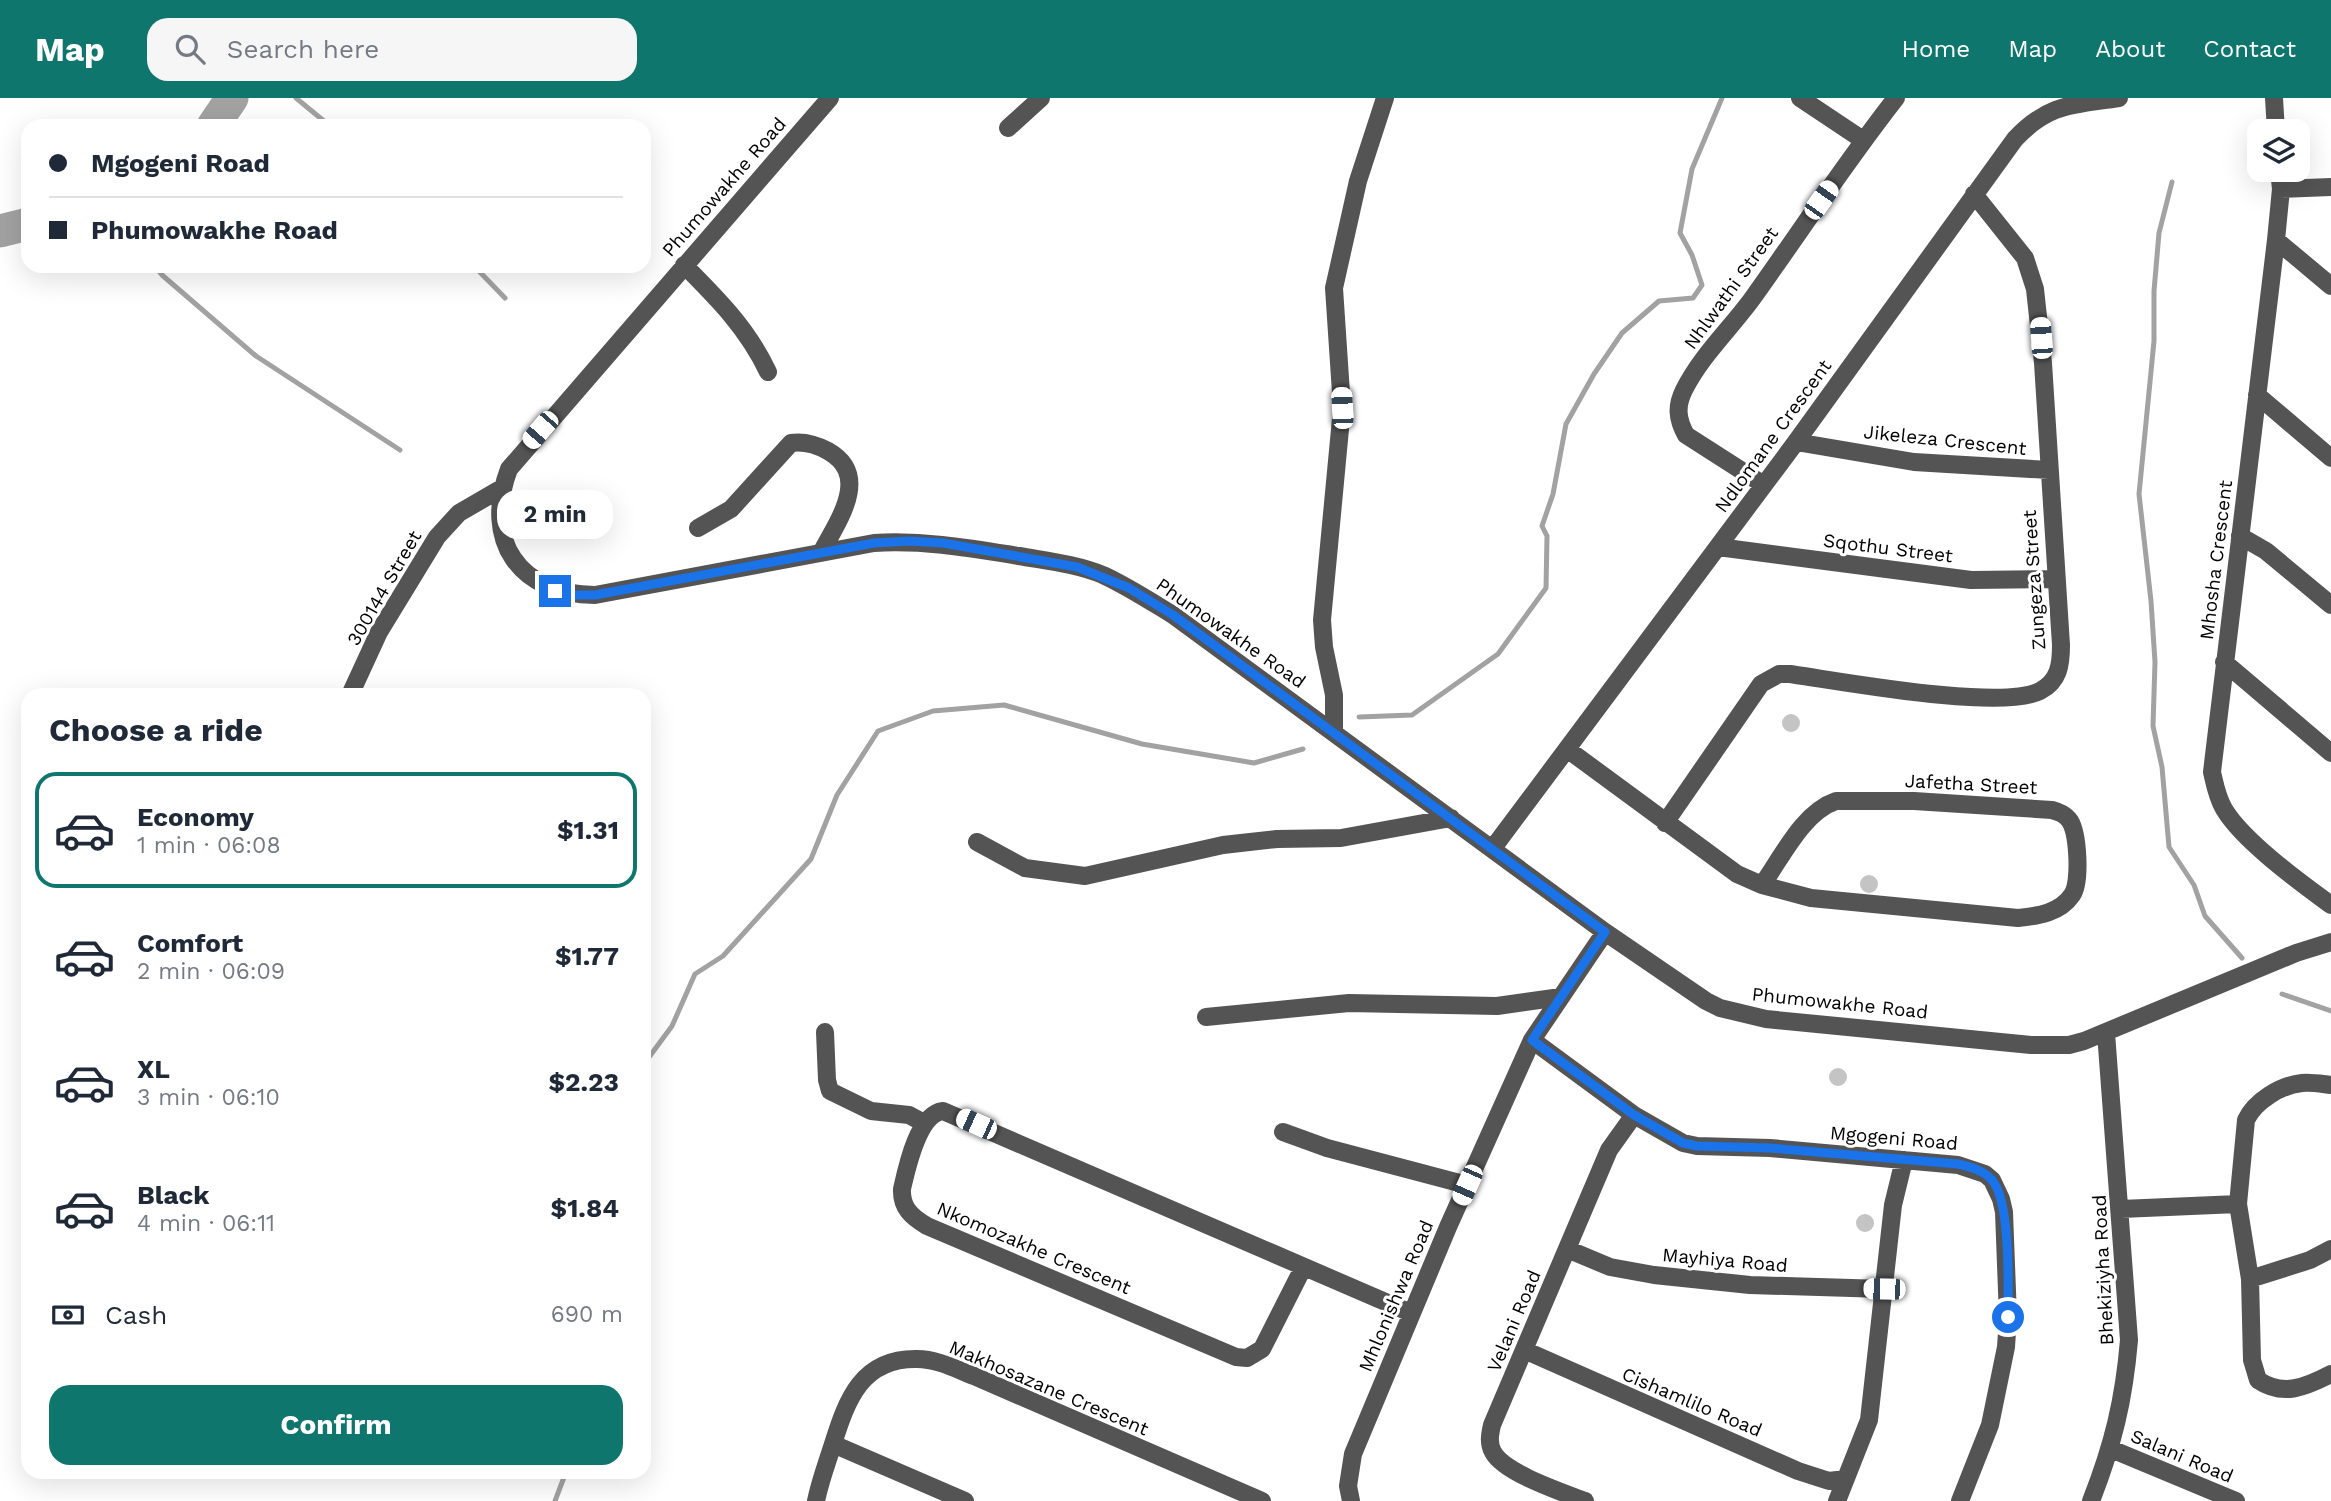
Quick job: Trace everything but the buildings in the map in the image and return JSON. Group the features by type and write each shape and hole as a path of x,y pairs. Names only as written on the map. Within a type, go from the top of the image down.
{"street":[{"name":"Phumowakhe Road","path":"830,98 509,469 499,506 500,525 512,555 534,579 555,591 572,595 595,595 874,543 909,541 943,543 1052,561 1101,574 1173,615 1605,932 1706,1001 1720,1008 1766,1019 2031,1045 2069,1045 2106,1033 2296,953 2331,942"},
{"path":"1008,128 1041,98"},
{"path":"1334,733 1334,695 1324,647 1322,620 1342,408 1334,288 1358,181 1384,98"},
{"path":"1800,98 1863,140"},
{"name":"Nhlwathi Street","path":"1764,485 1686,435 1679,424 1680,402 1695,371 1750,301 1863,140 1896,98"},
{"name":"Ndlomane Crescent","path":"1493,848 1796,442 2015,139 2041,116 2063,107 2119,98"},
{"path":"2274,98 2275,119"},
{"name":"Mhosha Crescent","path":"2280,182 2276,240 2211,772 2225,811 2238,827 2290,874 2331,905"},
{"path":"2281,189 2331,187"},
{"name":"Zungeza Street","path":"1665,823 1761,684 1779,674 2003,699 2038,692 2056,676 2061,666 2039,313 2031,271 2014,243 1974,194"},
{"path":"2276,240 2331,286"},
{"path":"684,265 737,320 757,349 768,372"},
{"path":"2257,395 2331,458"},
{"path":"698,528 731,509 784,449 791,443 801,442 819,447 837,457 850,475 849,496 821,553"},
{"name":"Jikeleza Crescent","path":"1796,442 1914,462 2049,470"},
{"name":"300144 Street","path":"353,688 379,632 437,537 459,513 502,488"},
{"path":"2240,536 2266,551 2331,605"},
{"name":"Sqothu Street","path":"1718,547 1971,580 2055,579"},
{"path":"2224,662 2331,753"},
{"name":"Jafetha Street","path":"1567,749 1737,874 1762,885 1811,898 2018,918 2037,916 2066,902 2076,887 2075,832 2068,818 2052,810 1914,801 1836,800 1826,804 1808,821 1762,885"},
{"path":"976,842 1025,868 1085,876 1223,845 1277,839 1341,838 1451,818"},
{"name":"Mhlonishwa Road","path":"1351,1501 1348,1486 1353,1454 1467,1185 1532,1040 1605,932"},
{"path":"1206,1017 1349,1003 1497,1006 1561,996"},
{"path":"825,1032 830,1091 871,1111 909,1115 924,1123 935,1112 953,1114 1411,1313"},
{"name":"Bhekiziyha Road","path":"2091,1501 2111,1448 2126,1375 2129,1340 2106,1033"},
{"name":"Mgogeni Road","path":"1532,1040 1634,1115 1667,1136 1697,1146 1770,1148 1958,1164 1978,1169 1992,1180 2004,1212 2008,1317 2006,1347 1990,1425 1960,1501"},
{"path":"2331,1085 2304,1082 2290,1085 2268,1097 2249,1113 2243,1142 2238,1203 2250,1279 2252,1360 2258,1380 2278,1390 2293,1390 2331,1374"},
{"name":"Velani Road","path":"1585,1501 1514,1469 1493,1454 1490,1446 1492,1425 1609,1150 1634,1115"},
{"name":"Nkomozakhe Crescent","path":"924,1123 902,1189 901,1200 916,1219 964,1242 1236,1357 1247,1358 1262,1349 1303,1268"},
{"path":"1283,1132 1326,1148 1467,1185"},
{"path":"1837,1501 1869,1420 1893,1205 1904,1160"},
{"path":"2121,1209 2238,1203"},
{"name":"Mayhiya Road","path":"1567,1249 1610,1266 1654,1275 1750,1285 1884,1289"},
{"path":"2250,1279 2310,1260 2331,1249"},
{"name":"Cishamlilo Road","path":"1524,1350 1798,1471 1829,1481 1845,1479"},
{"name":"Makhosazane Crescent","path":"816,1501 847,1401 870,1373 904,1360 919,1359 974,1376 1262,1501"},
{"path":"833,1444 965,1501"},
{"name":"Salani Road","path":"2111,1448 2228,1500"}],"waterway":[{"path":"218,119 232,98"},
{"path":"296,98 322,119"},
{"path":"1359,717 1412,715 1498,654 1546,588 1547,536 1542,526 1553,494 1566,424 1594,374 1622,333 1659,301 1693,298 1702,285 1692,255 1680,233 1692,169 1722,98"},
{"path":"2172,182 2159,233 2154,291 2154,341 2139,494 2155,662 2153,726 2162,767 2169,847 2194,885 2205,916 2242,958"},
{"path":"0,231 21,226"},
{"path":"160,273 256,356 400,450"},
{"path":"481,273 505,298"},
{"path":"651,1054 672,1026 695,974 723,956 811,859 837,795 878,731 933,711 1004,705 1142,744 1254,763 1303,749"},
{"path":"2282,994 2331,1011"},
{"path":"555,1501 563,1479"}],"route":[{"path":"555,591 572,595 595,595 874,543 909,541 943,543 1052,561 1101,574 1173,615 1605,932 1532,1040 1634,1115 1667,1136 1697,1146 1770,1148 1958,1164 1978,1169 1985,1174 1997,1188 2004,1212 2008,1317"}]}
